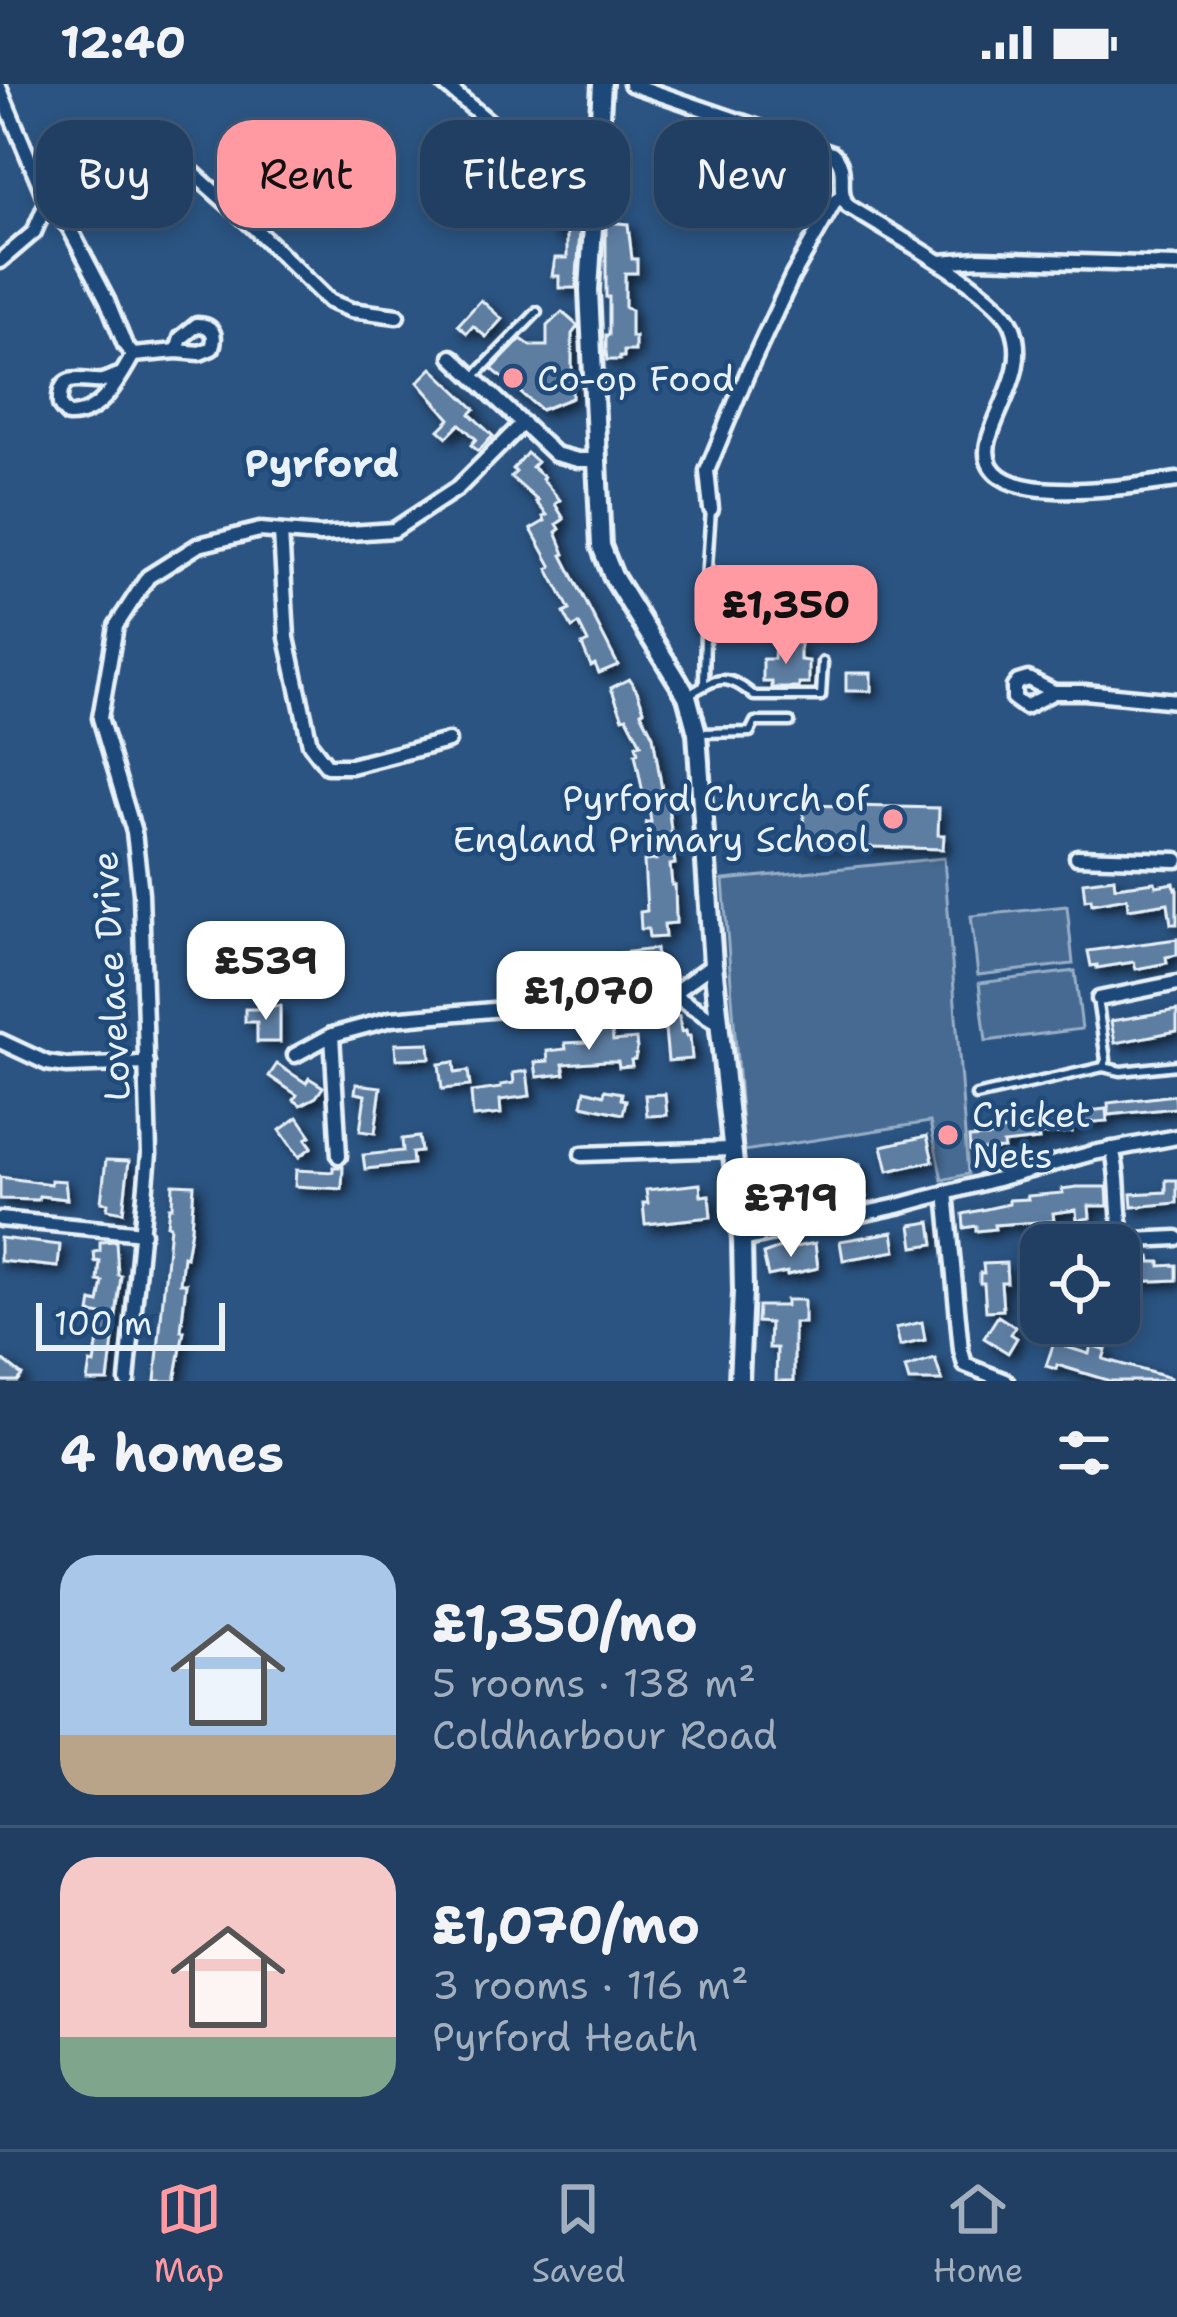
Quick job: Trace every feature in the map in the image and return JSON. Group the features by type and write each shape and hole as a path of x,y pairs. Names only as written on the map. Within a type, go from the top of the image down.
{"main road":[{"path":"599,120 602,84"},
{"path":"592,228 590,290 602,546 613,576 686,696 698,733 718,1023 742,1240 739,1381"}],"street":[{"path":"444,84 487,120"},
{"path":"631,84 832,153 843,168 842,195 852,208 940,262 1000,309 1013,328 1017,350 1015,376 988,444 994,471 1013,484 1035,489 1177,481"},
{"path":"0,89 36,176"},
{"path":"193,173 329,301 350,310 397,316"},
{"path":"712,509 707,471 739,393 792,277 842,195"},
{"path":"2,256 36,227"},
{"path":"71,228 125,345 134,355 177,350"},
{"path":"940,262 1177,265"},
{"path":"122,374 99,382 74,378 59,394 61,406 68,415 82,416 95,407 122,374 134,355"},
{"path":"452,357 555,454 598,460"},
{"name":"Lovelace Drive","path":"127,1381 148,1154 147,1063 141,892 134,832 100,718 116,626 148,577 199,545 260,530 320,535 394,530 458,488 523,423"},
{"path":"281,532 287,638 310,744 327,766 352,766 448,741"},
{"path":"1054,692 1177,701"},
{"path":"1087,853 1177,860"},
{"path":"296,1055 332,1034 391,1019 673,994 713,964"},
{"path":"1099,999 1114,990 1177,983"},
{"path":"673,994 718,1023"},
{"path":"332,1034 339,1156"},
{"path":"0,1041 47,1063 67,1066 147,1063"},
{"path":"742,1240 1177,1137"},
{"path":"582,1154 731,1149"},
{"path":"1112,1149 1124,1237 1177,1238"},
{"path":"946,1192 965,1365 1006,1381"},
{"path":"0,1219 143,1233"}],"lane":[{"path":"474,378 538,312"},
{"path":"704,685 712,509"},
{"path":"686,696 712,681 737,682 754,696 821,696 823,662"},
{"path":"698,733 750,732 755,722 790,722"},
{"path":"1099,999 1103,1067"},
{"path":"976,1096 1103,1067 1121,1071 1177,1065"}],"shaded area":[{"path":"944,858 968,1174 942,1180 930,1122 744,1151 723,880"},
{"path":"1067,906 1073,964 978,975 971,916"},
{"path":"1075,971 1082,1029 986,1041 979,983"}],"building":[{"path":"553,228 580,228 576,288 559,288 559,276 552,276 555,258 567,258 567,232 553,232"},
{"path":"606,228 628,228 637,273 625,273 625,308 631,310 635,351 624,351 620,360 607,360"},
{"path":"481,300 502,319 486,337 473,326 467,333 458,325"},
{"path":"562,312 578,326 572,334 572,398 541,410 492,369 521,339 531,346 547,346 547,326"},
{"path":"432,368 475,409 470,414 493,436 478,451 471,445 476,439 460,424 447,437 439,430 450,419 418,382"},
{"path":"527,453 537,462 532,467 560,500 555,504 564,519 556,532 562,555 618,665 599,673 582,645 588,642 579,624 572,628 564,613 570,610 531,529 547,515 511,477"},
{"path":"775,643 800,643 800,660 809,661 809,684 772,688 772,682 763,682 763,659 774,659"},
{"path":"846,673 871,673 871,691 846,691"},
{"path":"629,679 653,736 669,813 676,923 664,924 665,937 649,938 648,929 641,929 640,912 647,911 644,861 656,860 654,839 648,839 647,792 643,793 635,754 636,745 641,744 611,688"},
{"path":"804,805 939,808 938,835 944,835 943,849 803,845"},
{"path":"1114,878 1115,887 1174,883 1177,924 1171,924 1168,903 1128,909 1127,898 1092,904 1091,899 1085,900 1083,882"},
{"path":"1177,939 1177,955 1166,957 1167,963 1136,969 1134,962 1091,966 1088,951"},
{"path":"656,949 658,971 623,975 620,953"},
{"path":"280,1006 280,1042 257,1042 257,1022 245,1022 245,1009"},
{"path":"1177,1010 1177,1031 1115,1043 1111,1021"},
{"path":"679,1016 681,1032 690,1036 692,1059 668,1061 660,1018"},
{"path":"585,1030 612,1030 613,1041 636,1039 632,1066 619,1067 618,1061 563,1064 565,1074 537,1077 535,1062 548,1061 547,1051 566,1049 565,1043 586,1042"},
{"path":"429,1043 430,1058 396,1059 395,1044"},
{"path":"454,1062 455,1073 468,1071 470,1086 442,1089 439,1064"},
{"path":"277,1064 306,1083 309,1078 323,1087 301,1105 294,1100 297,1095 269,1076"},
{"path":"527,1071 530,1096 500,1100 501,1114 473,1117 471,1092 501,1088 514,1083 513,1073"},
{"path":"356,1084 381,1087 375,1133 360,1131 365,1095 355,1093"},
{"path":"585,1090 622,1093 621,1099 626,1100 623,1114 582,1105"},
{"path":"665,1094 667,1115 647,1116 645,1095"},
{"path":"1175,1095 1176,1108 1109,1115 1108,1103"},
{"path":"1106,1109 1107,1121 1071,1124 1072,1132 1038,1135 1039,1140 1003,1144 1004,1149 970,1151 969,1138 998,1136 998,1131 1055,1121 1055,1115"},
{"path":"298,1117 311,1136 306,1139 312,1147 299,1157 280,1130"},
{"path":"927,1136 933,1161 888,1171 882,1146"},
{"path":"419,1137 421,1152 412,1153 413,1164 365,1169 363,1155 403,1151 402,1139"},
{"path":"106,1160 129,1161 123,1212 107,1209 108,1203 101,1202"},
{"path":"860,1164 866,1197 782,1213 776,1180"},
{"path":"333,1167 343,1167 342,1189 295,1186 296,1170 333,1172"},
{"path":"0,1177 51,1184 51,1180 65,1181 67,1199 0,1199"},
{"path":"1166,1180 1177,1180 1177,1203 1132,1207 1131,1194 1166,1192"},
{"path":"173,1184 194,1185 180,1283 186,1283 184,1331 175,1381 155,1381 167,1225"},
{"path":"700,1184 701,1196 709,1195 711,1217 645,1224 646,1190"},
{"path":"1077,1187 1107,1187 1108,1206 1089,1206 1090,1218 1077,1220 1076,1210 1053,1213 1054,1221 994,1225 995,1229 976,1231 976,1226 964,1228 963,1214"},
{"path":"931,1222 934,1244 914,1247 911,1225"},
{"path":"893,1232 896,1251 843,1260 840,1241"},
{"path":"0,1238 60,1245 58,1267 0,1261"},
{"path":"116,1241 121,1276 108,1381 87,1381 102,1315 90,1313 92,1301 99,1303 103,1282 98,1281 100,1261 95,1262 94,1252 100,1251 100,1242"},
{"path":"794,1243 795,1247 815,1243 818,1268 768,1276 763,1254"},
{"path":"1140,1257 1150,1257 1160,1266 1177,1265 1177,1280 1140,1282"},
{"path":"1006,1263 1007,1282 1001,1282 1003,1310 986,1311 984,1283 980,1283 983,1264"},
{"path":"786,1300 804,1300 804,1323 794,1323 794,1381 776,1381 777,1348 769,1348 770,1323 757,1322 758,1306 786,1306"},
{"path":"998,1316 1015,1327 1011,1334 1017,1338 1008,1353 984,1338"},
{"path":"922,1322 925,1340 900,1346 896,1328"},
{"path":"1053,1344 1089,1354 1091,1345 1106,1350 1103,1359 1170,1381 1110,1381 1046,1366"},
{"path":"0,1358 22,1375 17,1381 0,1381"},
{"path":"935,1359 942,1381 909,1381 905,1368"}],"place":[{"name":"Co-op Food","path":"513,378"},
{"name":"Pyrford Church of England Primary School","path":"893,819"},
{"name":"Cricket Nets","path":"948,1135"}],"district":[{"name":"Pyrford","path":"322,463"}]}
